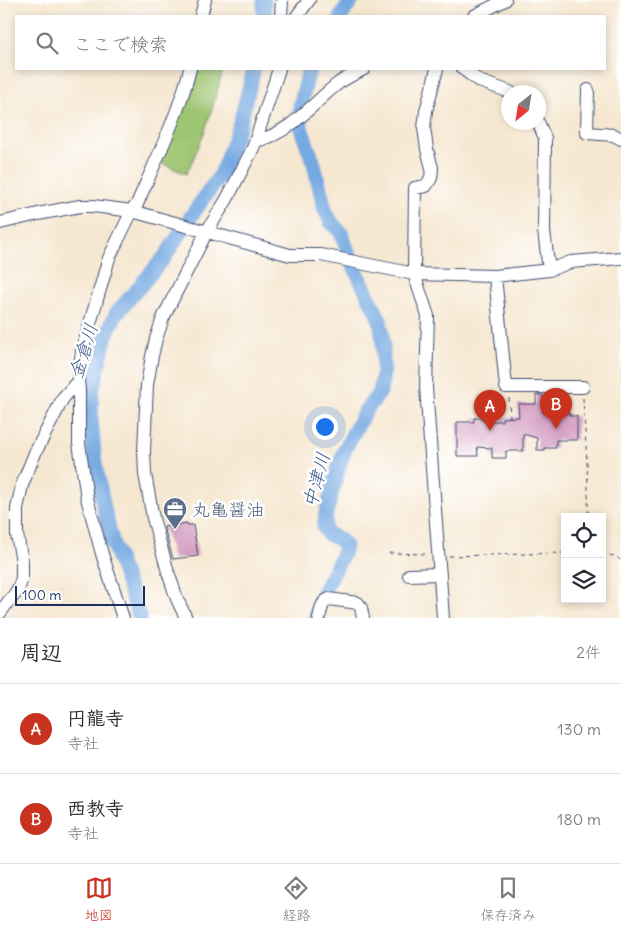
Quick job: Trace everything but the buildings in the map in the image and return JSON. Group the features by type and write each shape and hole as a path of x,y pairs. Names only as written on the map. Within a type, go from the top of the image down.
{"street":[{"path":"202,15 205,0"},
{"path":"281,15 282,0"},
{"path":"298,15 309,0"},
{"path":"476,15 505,0"},
{"path":"123,618 86,498 79,443 78,381 82,351 109,258 137,204 164,142 185,89 190,70"},
{"path":"186,618 168,572 153,518 145,474 144,451 147,385 154,348 163,318 204,231 232,191 248,160 279,70"},
{"path":"256,141 282,131 340,82 362,70"},
{"path":"437,70 426,111 424,128 432,168 431,178 426,186 415,188 414,274 428,316 426,387 443,618"},
{"path":"464,70 479,80 501,89"},
{"path":"588,90 587,133 614,135 621,139"},
{"path":"542,130 545,138 544,231 549,270"},
{"path":"0,223 80,206 93,206 132,211 290,255 321,255 414,274 495,276 549,270 571,262 621,258"},
{"path":"495,276 506,387 583,387"},
{"path":"0,613 19,587 22,578 22,561 17,535 17,509 22,486 35,453 63,398 78,381"},
{"path":"409,575 440,574"},
{"path":"319,618 322,604 329,599 358,602 363,618"}],"path":[{"path":"508,387 510,418"},
{"path":"566,387 566,413"},
{"path":"583,387 588,513"},
{"path":"389,553 443,556 561,553"},
{"path":"606,554 616,557 621,561"}],"green space":[{"path":"193,70 223,70 198,149 186,174 159,162"}],"waterway":[{"name":"金倉川","path":"264,0 264,15"},
{"name":"中津川","path":"342,15 352,0"},
{"name":"金倉川","path":"140,618 112,541 104,508 95,463 91,421 92,391 106,335 116,314 164,258 221,174 240,123 254,70"},
{"name":"中津川","path":"309,70 300,107 301,128 314,164 325,210 331,222 341,233 350,257"},
{"name":"中津川","path":"316,615 320,598 343,554 345,546 340,540 328,534 324,528 326,513 339,466 346,447 365,411 380,392 383,373 383,342 380,320 353,264"}],"place":[{"name":"西教寺","path":"556,429"},
{"name":"円龍寺","path":"490,431"},
{"name":"丸亀醤油","path":"175,530"}]}
